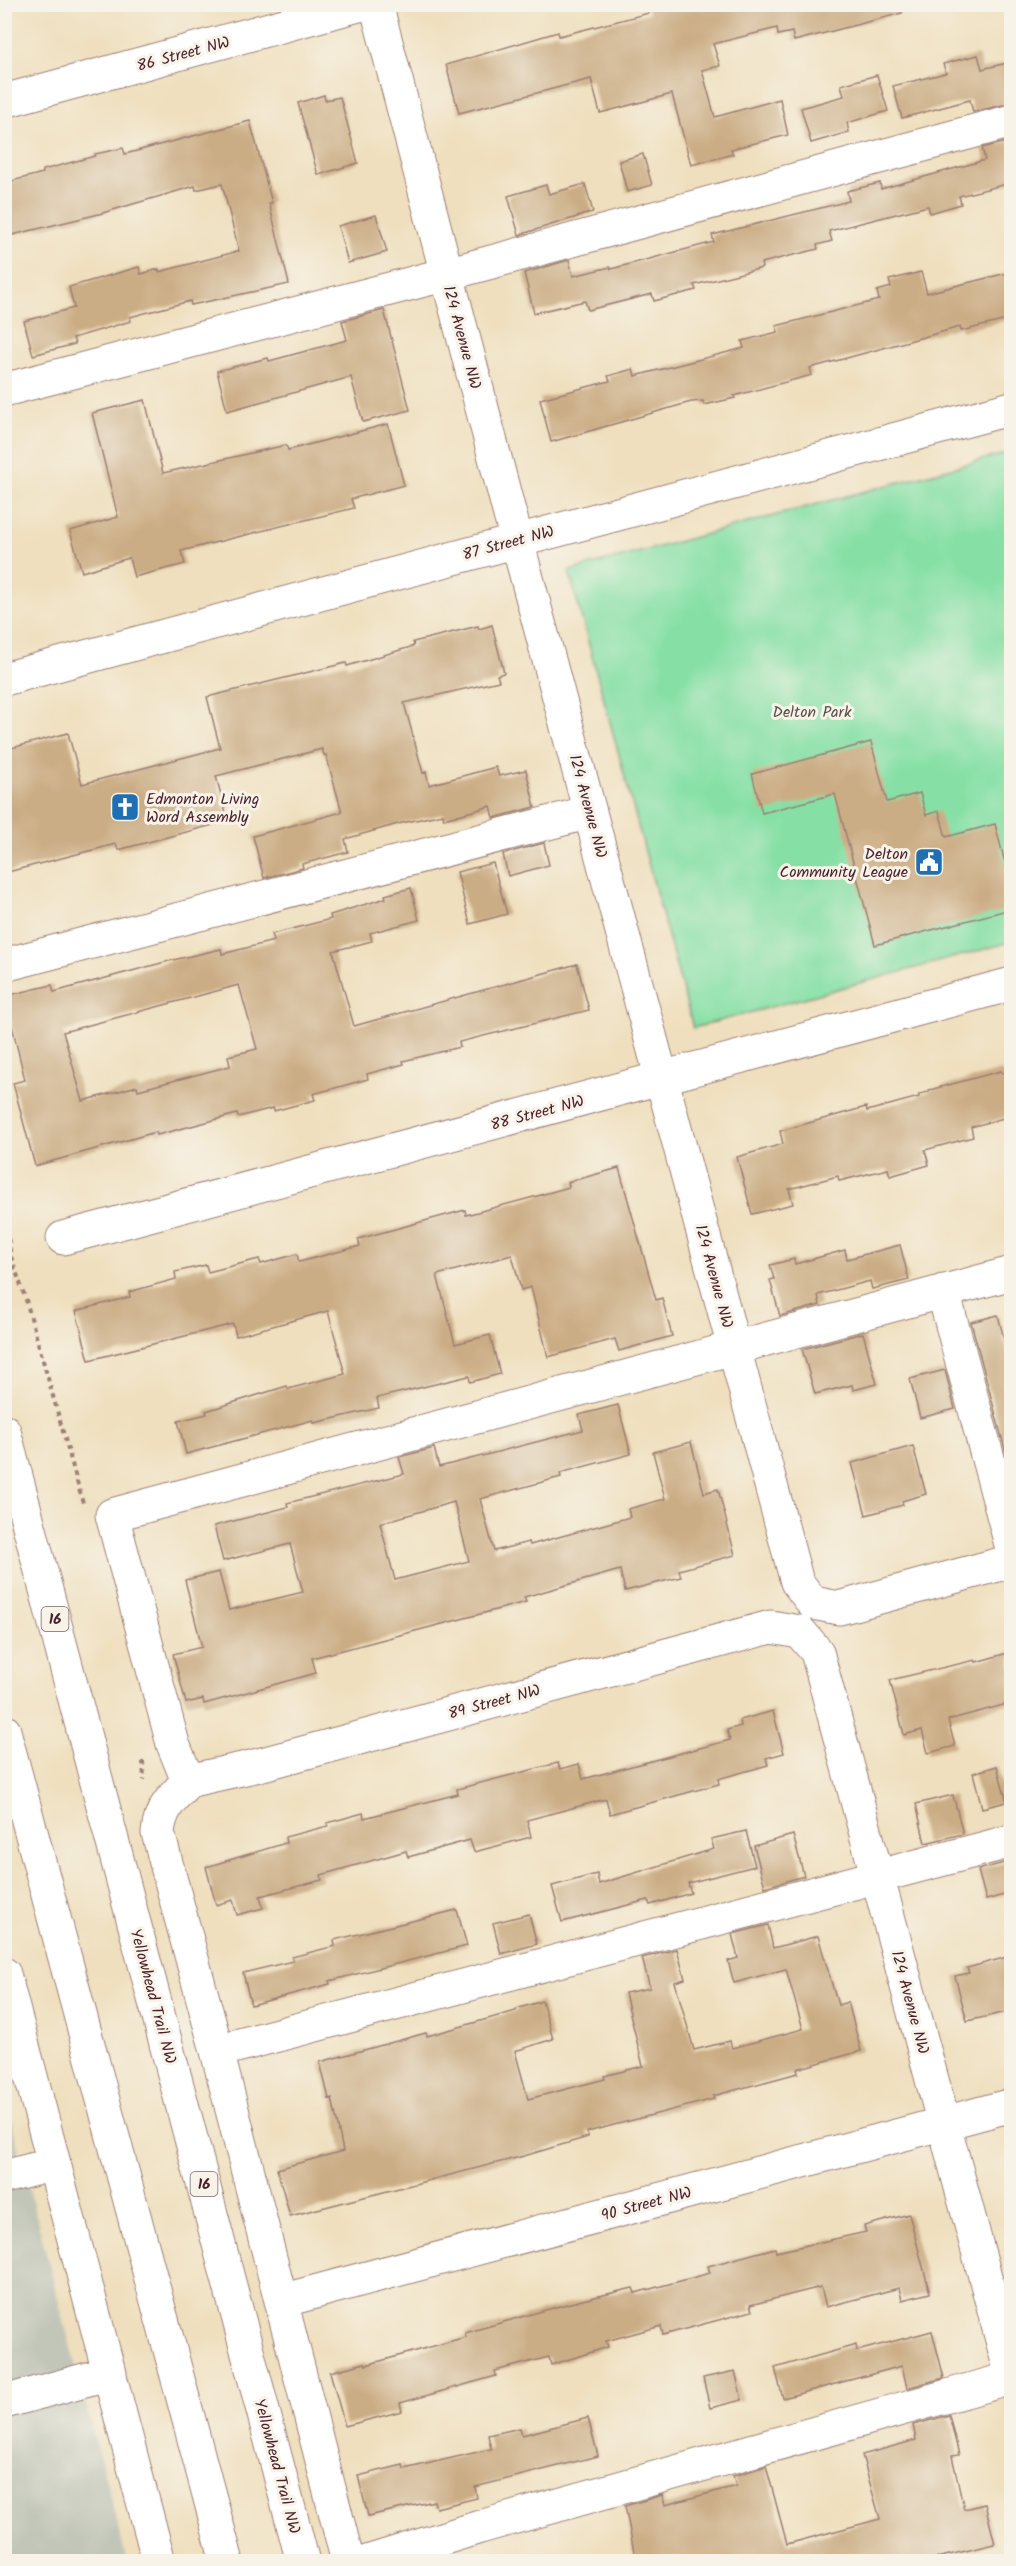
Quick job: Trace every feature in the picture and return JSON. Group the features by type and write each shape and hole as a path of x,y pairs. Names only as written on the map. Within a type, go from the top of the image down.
{"main road":[{"name":"86 Street NW","path":"4,101 362,4"},
{"name":"124 Avenue NW","path":"376,4 590,812 1011,2377"},
{"path":"4,390 447,274 1011,121"},
{"name":"87 Street NW","path":"4,679 517,539 1011,408"},
{"path":"4,965 590,812"},
{"name":"88 Street NW","path":"63,1238 1011,984"},
{"path":"348,2562 217,2051 158,1833 159,1819 166,1803 188,1781 173,1744 112,1515 1011,1273"},
{"path":"943,1291 1011,1548"},
{"name":"Yellowhead Trail NW","path":"4,1431 303,2562"},
{"name":"89 Street NW","path":"188,1781 255,1766 1011,1561"},
{"path":"4,1731 227,2562"},
{"path":"217,2051 1011,1841"},
{"path":"4,1974 159,2562"},
{"name":"90 Street NW","path":"281,2301 1011,2105"},
{"path":"4,2177 54,2164"},
{"path":"4,2402 110,2373"},
{"path":"367,2562 480,2527 1011,2377"}],"shaded area":[{"path":"5,2097 127,2561 5,2561"}],"green space":[{"name":"Delton Park","path":"1011,452 1011,942 693,1028 569,571"}],"building":[{"path":"647,4 901,4 902,13 794,41 792,32 778,35 777,28 713,44 720,66 702,70 715,117 780,99 788,135 731,149 733,154 691,165 672,94 600,113 591,79 459,113 446,65 558,32 559,36 649,13"},
{"path":"978,55 982,69 1011,62 1011,103 973,112 970,100 902,118 893,86 946,73 943,64"},
{"path":"877,75 888,111 847,123 849,132 811,143 801,108 844,96 841,85"},
{"path":"324,95 325,100 340,97 358,163 318,175 298,103"},
{"path":"250,121 272,203 269,203 289,284 191,305 190,301 130,317 131,321 73,338 75,344 33,355 24,321 74,308 69,287 139,267 141,274 159,269 159,272 239,251 222,184 196,190 195,186 99,214 4,237 4,183 43,173 43,170 95,156 95,154 123,148 125,154"},
{"path":"1011,141 1011,183 959,196 961,204 930,213 928,206 829,231 832,241 817,245 818,249 761,263 762,268 694,285 696,290 654,301 652,294 588,310 585,301 534,313 524,273 569,260 573,276 610,267 611,269 714,242 712,235 849,201 847,191 880,183 881,189 985,160 982,148"},
{"path":"643,154 652,185 627,192 619,161"},
{"path":"585,184 593,212 519,235 508,196 546,185 549,194"},
{"path":"376,215 387,252 348,263 338,226"},
{"path":"921,272 927,293 1011,272 1011,319 961,331 960,327 810,368 812,375 734,396 735,398 704,405 703,401 691,402 551,442 540,399 610,381 608,376 633,369 635,376 744,348 742,341 778,332 776,326 879,300 877,291 891,287 889,280"},
{"path":"384,310 410,410 363,422 351,377 227,411 217,371 268,358 269,361 347,340 342,321"},
{"path":"145,400 163,473 286,445 288,450 388,424 404,485 351,499 354,508 181,551 185,564 134,577 129,558 82,572 70,531 118,517 92,413"},
{"path":"492,625 504,673 497,675 499,681 404,703 423,773 426,772 429,785 496,767 499,776 526,770 535,807 494,818 491,806 444,819 443,814 398,824 345,839 348,852 302,864 303,868 264,878 253,836 342,812 326,755 322,749 216,776 228,821 118,850 116,844 4,873 4,750 68,733 82,784 220,748 207,697 346,663 347,666 414,646 413,642 478,626 479,629"},
{"name":"Delton Community League","path":"871,742 887,802 920,793 926,815 939,811 946,837 995,824 1011,886 1011,909 875,945 835,794 762,813 752,774"},
{"path":"544,843 549,865 508,876 503,854"},
{"path":"493,863 507,914 470,924 457,872"},
{"path":"411,888 419,920 370,933 372,941 333,951 354,1026 577,964 589,1010 459,1042 460,1047 403,1061 404,1064 367,1074 368,1079 313,1094 315,1100 274,1111 273,1108 238,1117 237,1114 157,1135 156,1132 35,1166 13,1083 25,1080 5,996 52,985 54,992 169,961 221,949 222,954 274,941 272,934 331,919 330,915 386,898 385,895","holes":["239,985 257,1049 228,1056 230,1066 138,1090 137,1086 83,1101 63,1032"]},
{"path":"1001,1071 1002,1073 1011,1071 1011,1116 971,1127 973,1137 925,1150 929,1165 890,1176 888,1169 839,1181 838,1176 789,1189 793,1204 752,1214 737,1157 783,1144 780,1131 866,1107 867,1111 919,1097 919,1094 929,1092 929,1090"},
{"path":"619,1168 656,1300 662,1298 672,1336 619,1351 615,1339 548,1357 531,1287 521,1290 512,1255 437,1275 455,1344 490,1335 500,1374 470,1382 469,1376 377,1398 379,1408 314,1423 313,1420 186,1454 178,1421 207,1414 206,1411 287,1386 288,1389 345,1374 328,1311 236,1336 233,1324 89,1360 76,1311 130,1297 129,1292 176,1279 175,1272 206,1265 208,1272 259,1259 261,1264 297,1254 299,1262 360,1246 358,1239 465,1210 466,1215 530,1198 569,1187 568,1182"},
{"path":"900,1245 909,1280 872,1289 870,1281 818,1295 820,1305 780,1316 770,1280 774,1279 770,1265 794,1259 795,1264 845,1250 847,1259"},
{"path":"998,1315 1011,1367 1011,1452 1006,1453 971,1322"},
{"path":"863,1333 877,1384 853,1390 852,1385 815,1394 802,1349"},
{"path":"945,1370 955,1409 920,1418 910,1379"},
{"path":"618,1405 631,1454 560,1473 561,1477 480,1499 494,1551 529,1542 530,1545 630,1517 628,1509 665,1499 653,1452 691,1442 704,1493 718,1489 735,1555 679,1570 681,1577 625,1591 620,1570 524,1597 526,1602 312,1658 316,1673 204,1704 203,1699 186,1703 173,1654 202,1647 185,1580 219,1572 229,1610 303,1592 290,1544 223,1561 214,1526 288,1507 287,1503 404,1474 399,1457 434,1448 439,1467 583,1430 579,1415","holes":["454,1502 469,1561 395,1580 380,1523"]},
{"path":"913,1446 926,1494 902,1501 903,1505 866,1515 852,1463"},
{"path":"1011,1652 1011,1703 948,1720 955,1746 928,1753 922,1730 904,1735 890,1680 975,1660 976,1662"},
{"path":"773,1711 784,1753 766,1758 768,1765 718,1779 719,1784 610,1814 606,1799 527,1820 531,1837 474,1852 470,1840 408,1857 406,1851 321,1875 322,1880 260,1896 263,1908 237,1915 233,1900 216,1905 206,1867 286,1843 285,1837 328,1826 327,1823 363,1813 364,1818 458,1794 457,1789 558,1763 560,1769 579,1764 583,1779 730,1740 727,1730 741,1726 740,1720"},
{"path":"997,1766 1007,1802 982,1808 973,1773"},
{"path":"953,1795 963,1834 925,1843 916,1804"},
{"path":"746,1831 755,1866 688,1883 691,1893 650,1905 648,1900 562,1922 552,1886 597,1874 599,1884 714,1849 711,1839"},
{"path":"793,1835 804,1876 765,1887 754,1846"},
{"path":"1011,1861 1011,1893 986,1900 978,1870"},
{"path":"457,1910 467,1946 329,1981 330,1984 251,2005 243,1973 293,1961 292,1957 335,1946 334,1940"},
{"path":"529,1914 537,1944 501,1954 493,1923"},
{"path":"768,1925 773,1948 818,1936 838,2005 848,2002 861,2051 797,2069 798,2073 713,2096 714,2099 587,2132 588,2137 524,2156 290,2216 277,2169 343,2151 332,2098 329,2099 320,2062 426,2033 427,2036 516,2011 516,2009 542,2001 553,2039 515,2051 528,2099 605,2079 604,2076 643,2066 625,1993 650,1988 642,1958 677,1949 685,1979 675,1982 694,2050 730,2041 732,2048 803,2029 786,1969 734,1983 728,1961 738,1958 732,1934"},
{"path":"1011,1956 1011,2011 967,2021 955,1976 969,1973 967,1968"},
{"path":"909,2214 930,2293 902,2300 899,2288 826,2307 821,2287 750,2305 752,2311 663,2335 661,2326 606,2341 608,2347 551,2365 549,2357 495,2371 496,2376 400,2403 402,2411 345,2426 330,2372 365,2363 366,2365 466,2337 465,2333 570,2303 633,2288 635,2293 710,2273 708,2266 775,2248 776,2252 866,2232 864,2226"},
{"path":"932,2331 944,2378 907,2388 902,2366 783,2398 775,2368 856,2345 857,2351"},
{"path":"735,2371 742,2400 710,2408 703,2378"},
{"path":"949,2415 959,2455 952,2456 964,2509 985,2504 995,2544 920,2562 636,2562 625,2506 662,2495 665,2505 736,2486 733,2476 766,2466 787,2544 880,2519 862,2455 916,2440 913,2425"},
{"path":"588,2418 598,2456 475,2487 477,2498 436,2508 434,2501 368,2516 358,2476 403,2465 404,2469 491,2449 488,2435 520,2428 522,2435"}],"place":[{"name":"Edmonton Living Word Assembly","path":"125,807"},
{"name":"Delton Community League","path":"929,862"}]}
